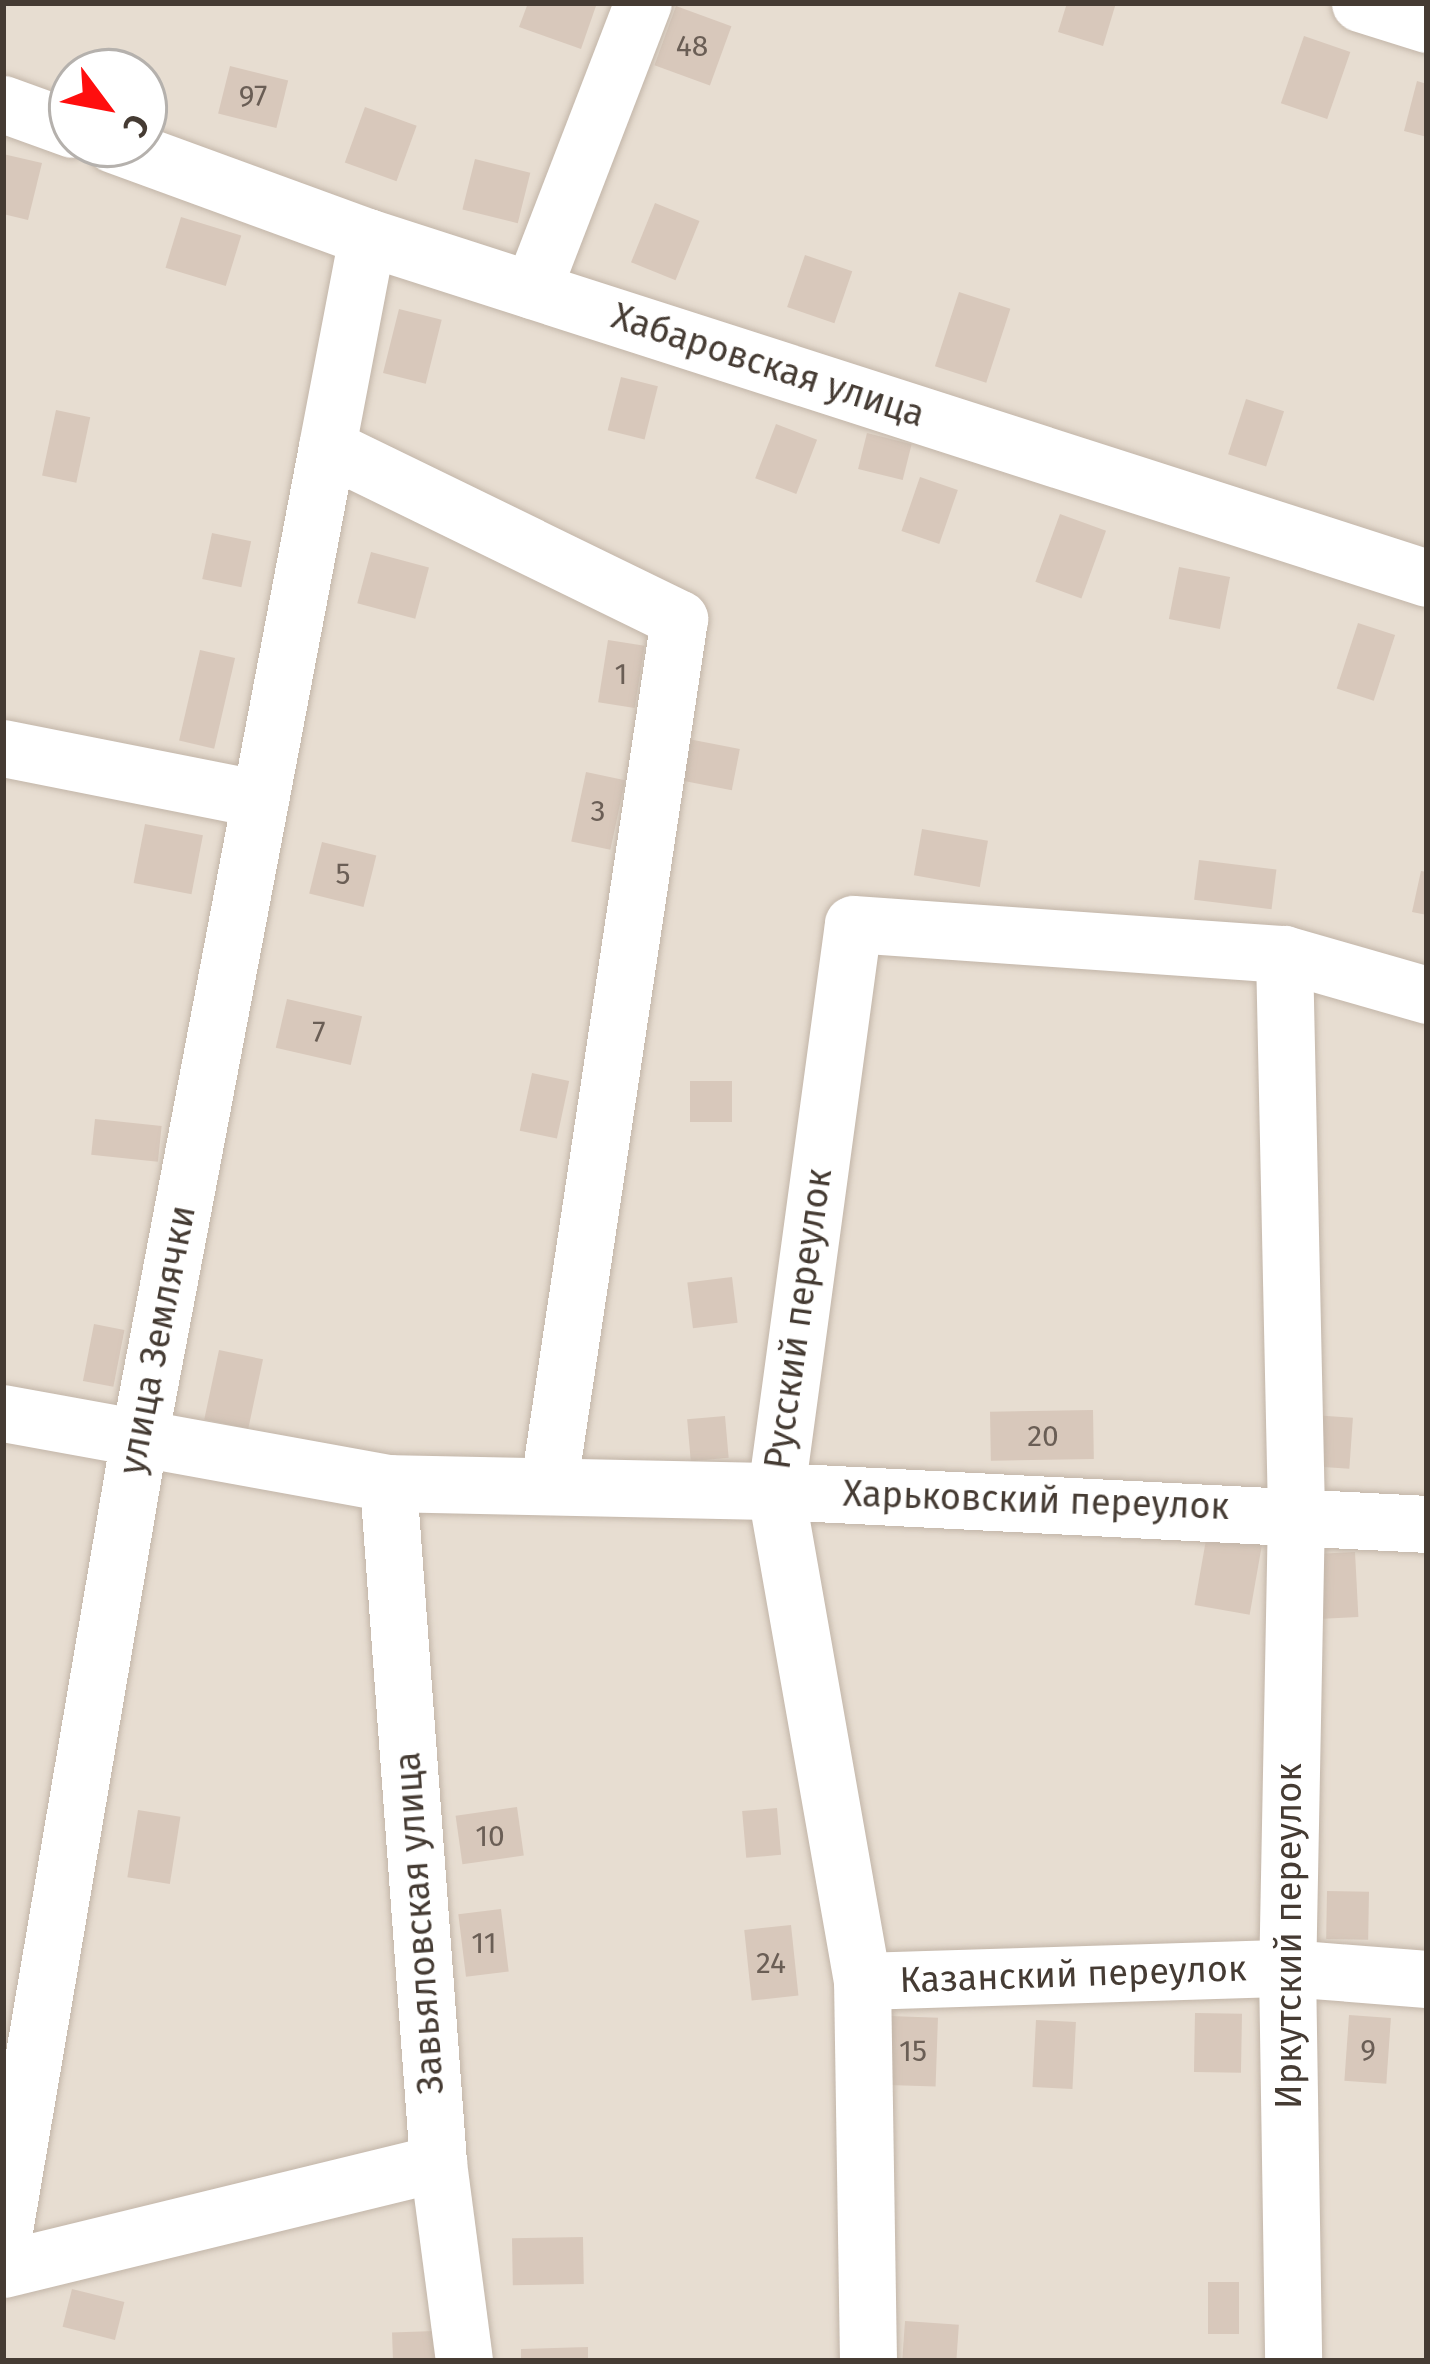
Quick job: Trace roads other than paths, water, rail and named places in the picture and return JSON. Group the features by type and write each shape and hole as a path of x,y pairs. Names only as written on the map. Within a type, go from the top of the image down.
{"street":[{"path":"532,290 643,3"},
{"path":"1360,3 1427,24"},
{"path":"3,104 48,120"},
{"name":"Хабаровская улица","path":"168,164 367,237 1427,578"},
{"name":"улица Землячки","path":"3,2236 139,1438 367,237"},
{"path":"327,447 679,619 549,1484"},
{"path":"3,748 260,799"},
{"name":"Русский переулок","path":"868,2361 862,1981 776,1491 853,924 1284,954 1427,995"},
{"name":"Иркутский переулок","path":"1284,954 1296,1512 1287,1968 1293,2361"},
{"name":"Харьковский переулок","path":"3,1413 388,1484 776,1491 1296,1512 1427,1524"},
{"name":"Завьяловская улица","path":"388,1484 438,2163 464,2361"},
{"name":"Казанский переулок","path":"862,1981 1287,1968 1427,1978"},
{"path":"3,2269 438,2163"}]}
